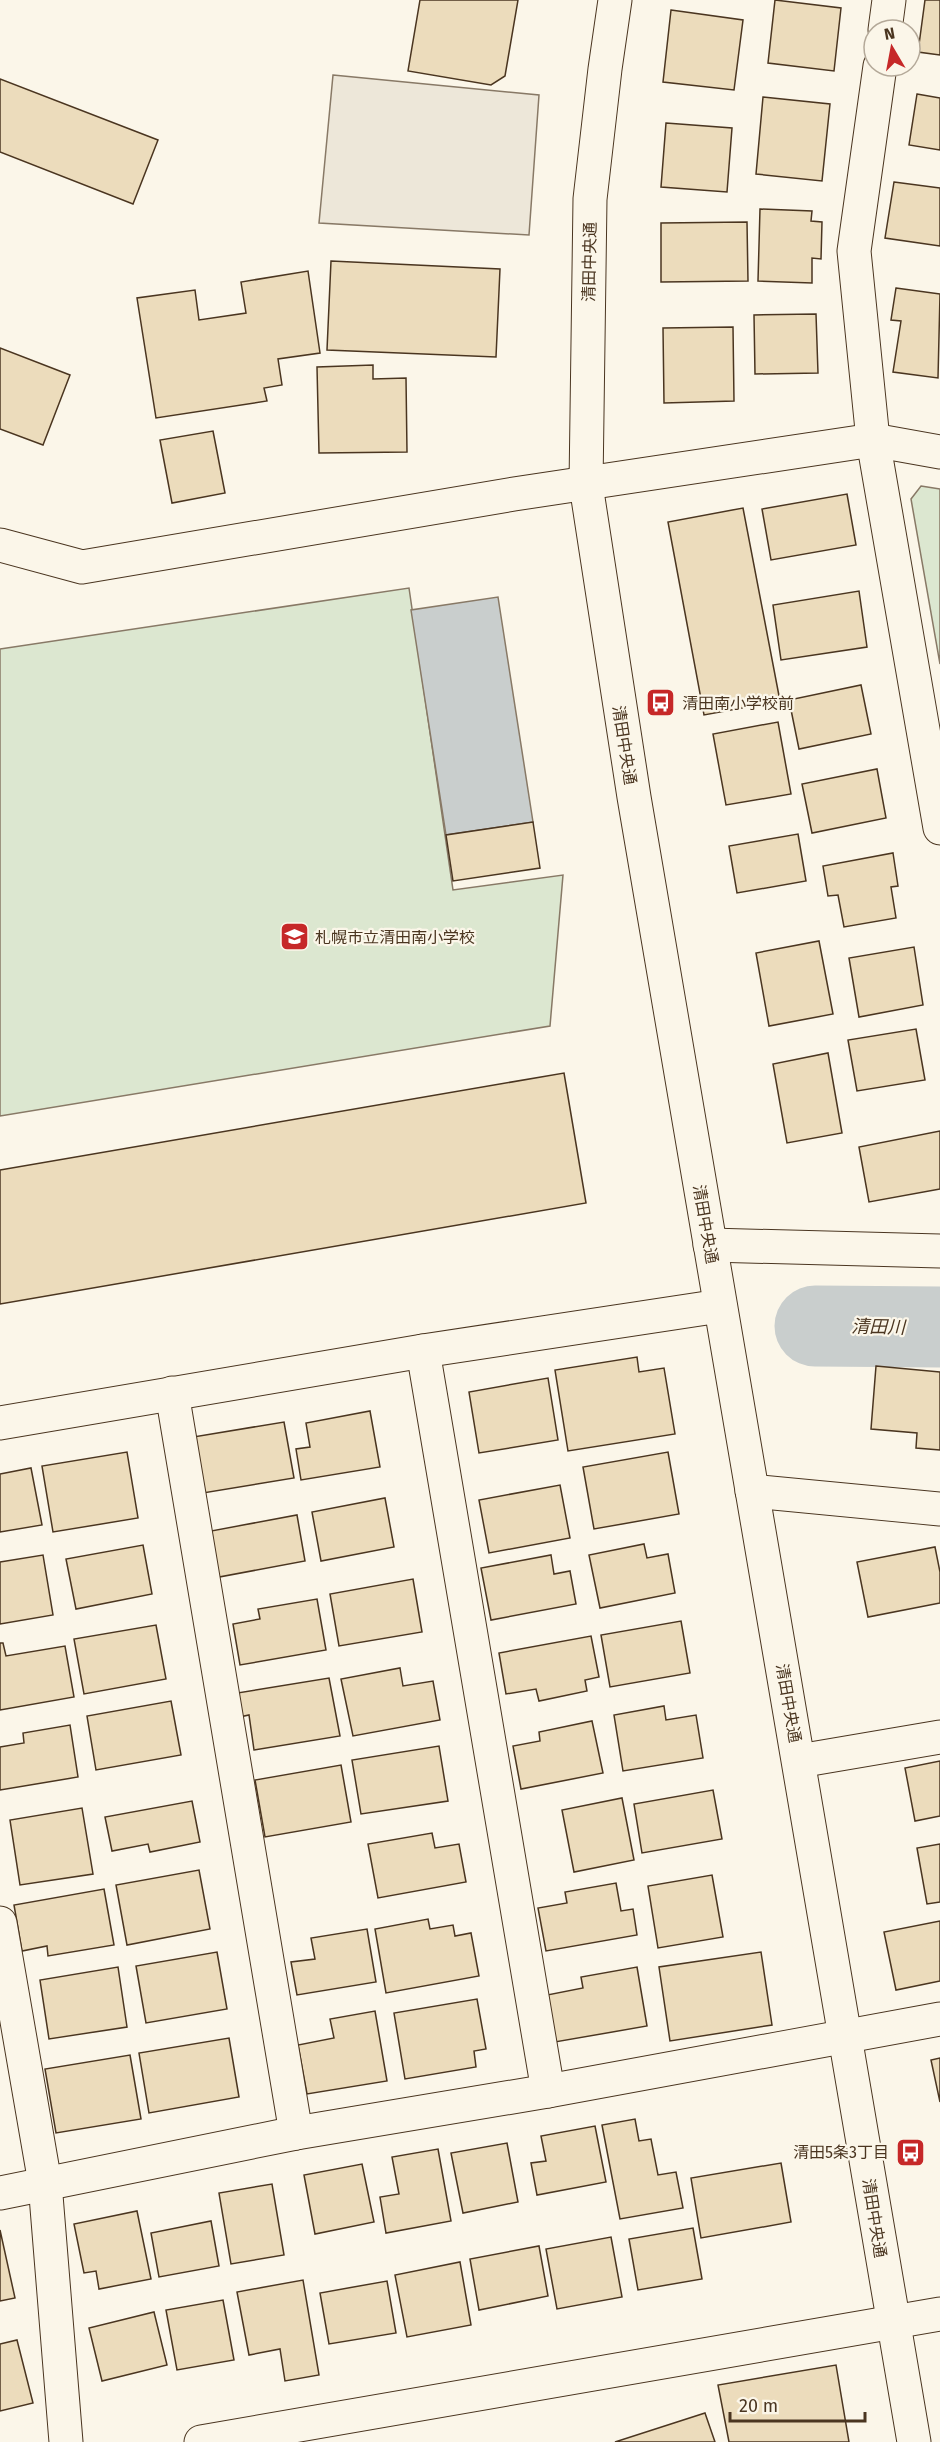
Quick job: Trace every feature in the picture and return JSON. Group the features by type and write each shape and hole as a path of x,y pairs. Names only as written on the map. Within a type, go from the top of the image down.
{"street":[{"name":"清田中央通","path":"615,0 590,199 586,484 634,797 914,2442"},
{"path":"887,18 889,0"},
{"path":"878,78 854,251 873,440 940,828"},
{"path":"0,545 82,567 514,494 873,440 940,452"},
{"path":"710,1245 940,1251"},
{"path":"0,1423 423,1351 720,1306"},
{"path":"423,1351 548,2091"},
{"path":"172,1393 296,2133"},
{"path":"752,1491 940,1509"},
{"path":"798,1761 940,1737"},
{"path":"0,1923 45,2183 66,2442"},
{"path":"0,2193 296,2133 548,2091 940,2019"},
{"path":"201,2442 940,2314"}],"green space":[{"path":"921,486 940,489 940,664 911,499"},
{"path":"409,588 453,890 563,875 550,1026 0,1116 0,649"}],"shaded area":[{"path":"333,75 539,95 529,235 319,223"},
{"path":"498,597 533,822 446,835 411,610"}],"building":[{"path":"420,0 518,0 505,76 491,85 408,71"},
{"path":"775,0 841,8 834,71 768,63"},
{"path":"925,0 940,0 940,55 922,53"},
{"path":"671,10 743,20 734,90 663,82"},
{"path":"0,79 158,140 133,204 0,152"},
{"path":"917,94 940,98 940,150 909,145"},
{"path":"763,97 830,104 822,181 756,174"},
{"path":"666,123 732,128 727,192 661,187"},
{"path":"894,182 940,188 940,246 885,238"},
{"path":"760,209 812,211 811,221 822,222 821,259 812,258 812,283 758,281"},
{"path":"747,222 748,281 661,282 661,223"},
{"path":"331,261 500,269 496,357 327,350"},
{"path":"308,271 320,353 278,359 282,385 264,388 267,401 156,418 137,298 195,290 199,320 246,313 241,282"},
{"path":"896,288 940,294 938,378 893,372 901,321 891,320"},
{"path":"816,314 818,373 755,374 754,315"},
{"path":"733,327 734,401 664,403 663,328"},
{"path":"0,348 70,375 43,445 0,429"},
{"path":"373,365 373,379 406,378 407,452 319,453 317,367"},
{"path":"213,431 225,493 172,503 160,440"},
{"path":"847,494 856,545 771,560 762,509"},
{"path":"743,508 780,701 704,715 668,522"},
{"path":"859,591 867,647 781,660 773,605"},
{"path":"861,685 871,734 799,749 789,700"},
{"path":"778,722 791,794 726,805 713,734"},
{"path":"877,769 886,818 812,833 802,784"},
{"path":"533,822 540,868 453,881 446,835"},
{"path":"798,834 806,881 737,893 729,846"},
{"path":"893,853 898,886 891,887 896,918 844,927 838,895 828,896 823,866"},
{"path":"819,941 833,1014 769,1026 756,953"},
{"path":"914,947 923,1005 859,1017 849,958"},
{"path":"916,1029 925,1080 857,1091 848,1040"},
{"path":"828,1053 842,1133 787,1143 773,1064"},
{"path":"564,1073 586,1203 0,1304 0,1170"},
{"path":"940,1131 940,1189 869,1202 859,1147"},
{"path":"637,1357 639,1372 664,1368 675,1434 568,1451 555,1370"},
{"path":"876,1366 940,1372 940,1450 916,1448 917,1433 871,1429"},
{"path":"548,1378 558,1440 479,1453 469,1392"},
{"path":"370,1411 380,1467 301,1480 296,1449 310,1447 306,1423"},
{"path":"284,1422 294,1478 197,1494 187,1438"},
{"path":"127,1452 138,1518 53,1532 42,1466"},
{"path":"668,1452 679,1514 594,1529 583,1467"},
{"path":"31,1468 42,1525 0,1532 0,1474"},
{"path":"560,1485 570,1538 489,1553 479,1500"},
{"path":"385,1498 394,1547 321,1561 312,1512"},
{"path":"297,1515 305,1561 219,1577 211,1531"},
{"path":"644,1544 647,1558 668,1554 675,1593 600,1608 589,1555"},
{"path":"143,1545 152,1594 76,1609 66,1559"},
{"path":"935,1547 940,1572 940,1603 868,1617 857,1562"},
{"path":"43,1555 53,1615 0,1624 0,1562"},
{"path":"551,1555 554,1574 570,1571 576,1604 491,1620 481,1568"},
{"path":"413,1579 422,1632 339,1646 330,1594"},
{"path":"317,1599 326,1650 240,1665 233,1624 260,1619 258,1609"},
{"path":"681,1621 690,1673 610,1687 601,1635"},
{"path":"156,1625 166,1679 84,1694 74,1639"},
{"path":"591,1636 599,1677 585,1680 587,1691 539,1701 536,1689 506,1694 499,1653"},
{"path":"0,1643 3,1643 6,1656 65,1646 74,1697 0,1710"},
{"path":"400,1668 403,1686 433,1681 440,1720 353,1736 341,1679"},
{"path":"329,1678 340,1736 254,1750 249,1715 235,1718 231,1694"},
{"path":"171,1701 181,1755 96,1770 87,1716"},
{"path":"664,1706 666,1720 696,1715 703,1758 623,1771 614,1715"},
{"path":"592,1721 603,1773 521,1789 513,1746 540,1741 539,1732"},
{"path":"70,1725 78,1777 0,1790 0,1747 24,1743 23,1733"},
{"path":"439,1746 448,1801 361,1814 352,1760"},
{"path":"940,1761 940,1816 915,1821 905,1768"},
{"path":"341,1765 351,1822 265,1837 255,1780"},
{"path":"713,1790 722,1839 642,1853 634,1804"},
{"path":"622,1798 634,1860 574,1872 562,1810"},
{"path":"192,1801 200,1842 150,1852 148,1844 112,1851 105,1817"},
{"path":"82,1808 93,1874 20,1885 10,1820"},
{"path":"432,1833 435,1848 459,1844 466,1882 378,1898 368,1844"},
{"path":"940,1844 940,1902 927,1904 917,1848"},
{"path":"199,1870 210,1929 127,1945 116,1885"},
{"path":"712,1875 723,1937 658,1948 648,1886"},
{"path":"616,1883 621,1911 633,1909 637,1935 546,1951 538,1908 567,1903 565,1892"},
{"path":"104,1889 114,1945 48,1956 47,1946 22,1951 14,1905"},
{"path":"428,1919 430,1929 453,1925 455,1936 471,1933 479,1976 386,1993 375,1929"},
{"path":"940,1921 940,1981 896,1990 884,1932"},
{"path":"367,1929 376,1982 297,1995 291,1962 315,1959 311,1938"},
{"path":"217,1952 227,2009 146,2023 136,1966"},
{"path":"761,1952 772,2025 670,2041 659,1967"},
{"path":"118,1967 127,2027 49,2039 40,1980"},
{"path":"637,1967 647,2026 555,2042 547,1995 583,1988 581,1977"},
{"path":"477,1999 486,2049 474,2051 476,2067 405,2079 394,2013"},
{"path":"375,2011 387,2081 307,2094 298,2045 334,2038 330,2019"},
{"path":"229,2038 239,2097 149,2113 139,2053"},
{"path":"130,2055 141,2119 56,2133 45,2069"},
{"path":"940,2058 940,2102 931,2060"},
{"path":"635,2119 639,2141 651,2139 658,2175 676,2172 683,2208 620,2219 602,2125"},
{"path":"595,2126 606,2182 537,2195 531,2163 546,2161 541,2136"},
{"path":"507,2143 518,2202 463,2213 451,2153"},
{"path":"438,2149 451,2221 386,2233 380,2197 399,2194 392,2157"},
{"path":"781,2163 791,2222 701,2238 691,2178"},
{"path":"362,2164 374,2222 315,2234 304,2175"},
{"path":"272,2184 284,2255 231,2264 219,2193"},
{"path":"137,2211 151,2279 99,2289 96,2271 84,2273 74,2224"},
{"path":"211,2221 219,2266 159,2277 151,2233"},
{"path":"693,2228 702,2279 638,2290 629,2239"},
{"path":"0,2230 15,2298 0,2301"},
{"path":"611,2237 622,2297 557,2309 546,2249"},
{"path":"539,2246 548,2296 479,2310 470,2259"},
{"path":"460,2262 471,2325 407,2337 395,2275"},
{"path":"303,2280 319,2375 285,2381 280,2349 249,2355 237,2292"},
{"path":"387,2281 396,2333 329,2344 320,2293"},
{"path":"223,2300 234,2360 177,2370 166,2310"},
{"path":"154,2312 167,2365 102,2381 89,2328"},
{"path":"17,2340 33,2403 0,2411 0,2344"},
{"path":"836,2365 849,2442 729,2442 718,2385"},
{"path":"705,2413 715,2442 615,2442"}],"waterway":[{"name":"清田川","path":"815,1326 940,1327"}],"place":[{"name":"清田南小学校前","path":"661,703"},
{"name":"札幌市立清田南小学校","path":"294,937"},
{"name":"清田5条3丁目","path":"910,2152"}]}
